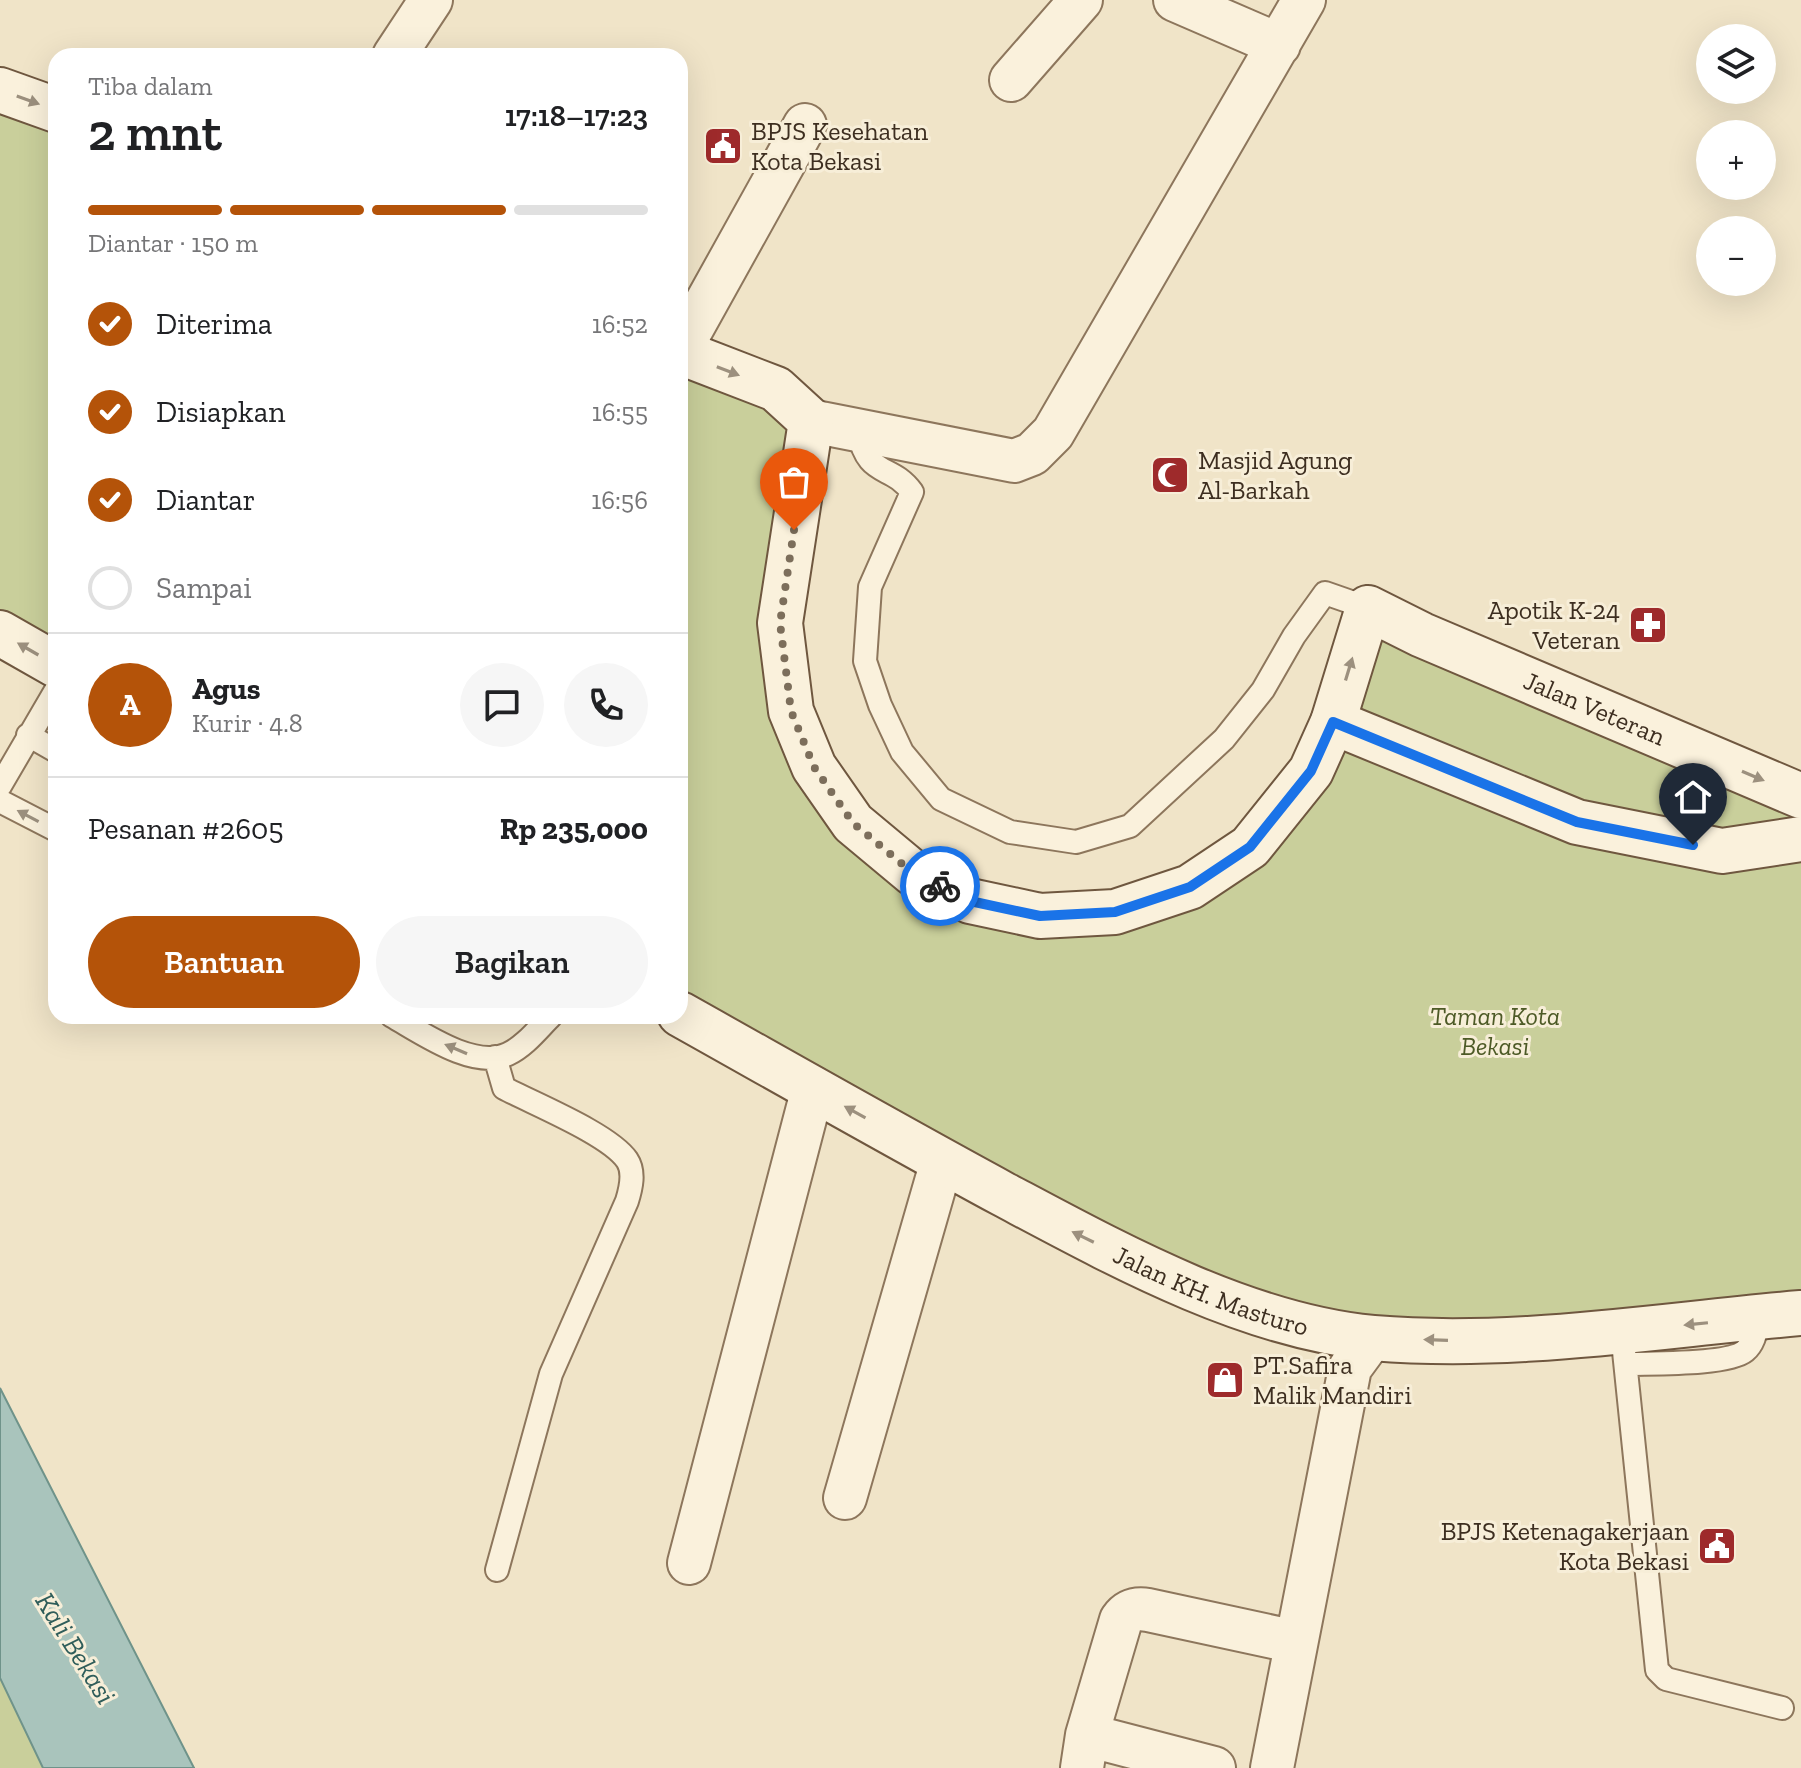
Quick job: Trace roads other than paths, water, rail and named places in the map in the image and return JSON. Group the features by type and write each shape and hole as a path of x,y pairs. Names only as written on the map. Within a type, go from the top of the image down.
{"street":[{"path":"399,48 431,0"},
{"path":"1011,80 1081,0"},
{"path":"1175,0 1279,45"},
{"path":"688,354 776,389 811,421 1014,461 1032,454 1053,433 1304,0"},
{"path":"0,90 48,107"},
{"path":"688,337 805,125"},
{"path":"811,421 780,623 791,711 814,767 853,823 913,873 970,901 1040,916 1115,912 1190,887 1250,847 1311,771 1333,722 1368,608"},
{"name":"Jalan Veteran","path":"1368,608 1422,635 1801,796"},
{"path":"0,633 48,660"},
{"path":"1333,722 1577,822 1722,851 1801,839"},
{"name":"Jalan KH. Masturo","path":"688,1018 1075,1232 1206,1294 1284,1322 1372,1338 1448,1341 1541,1338 1624,1348 1780,1315"},
{"path":"689,1563 813,1088"},
{"path":"845,1498 942,1161"},
{"path":"1272,1768 1350,1368 1372,1338"},
{"path":"1214,1768 1084,1752 1121,1620 1133,1610 1148,1610 1296,1642"}],"lane":[{"path":"858,430 861,449 873,465 912,492 870,587 865,661 880,705 902,752 941,799 1010,832 1076,842 1130,826 1224,739 1263,690 1294,636 1325,593 1368,608"},
{"path":"0,786 48,703"},
{"path":"28,735 48,746"},
{"path":"0,801 48,826"},
{"path":"407,1024 454,1049 481,1058 507,1054 520,1046 539,1024"},
{"path":"495,1057 504,1088 610,1143 628,1161 632,1181 627,1201 551,1374 497,1570"},
{"path":"1624,1348 1657,1670 1666,1679 1782,1708"}],"water":[{"name":"Kali Bekasi","path":"0,1388 194,1768 43,1768 0,1678"}],"place":[{"name":"BPJS Kesehatan Kota Bekasi","path":"723,146"},
{"name":"Masjid Agung Al-Barkah","path":"1170,475"},
{"name":"Apotik K-24 Veteran","path":"1648,625"},
{"name":"PT.Safira Malik Mandiri","path":"1225,1380"},
{"name":"BPJS Ketenagakerjaan Kota Bekasi","path":"1717,1546"}],"park label":[{"name":"Taman Kota Bekasi","path":"1495,1031"}]}
